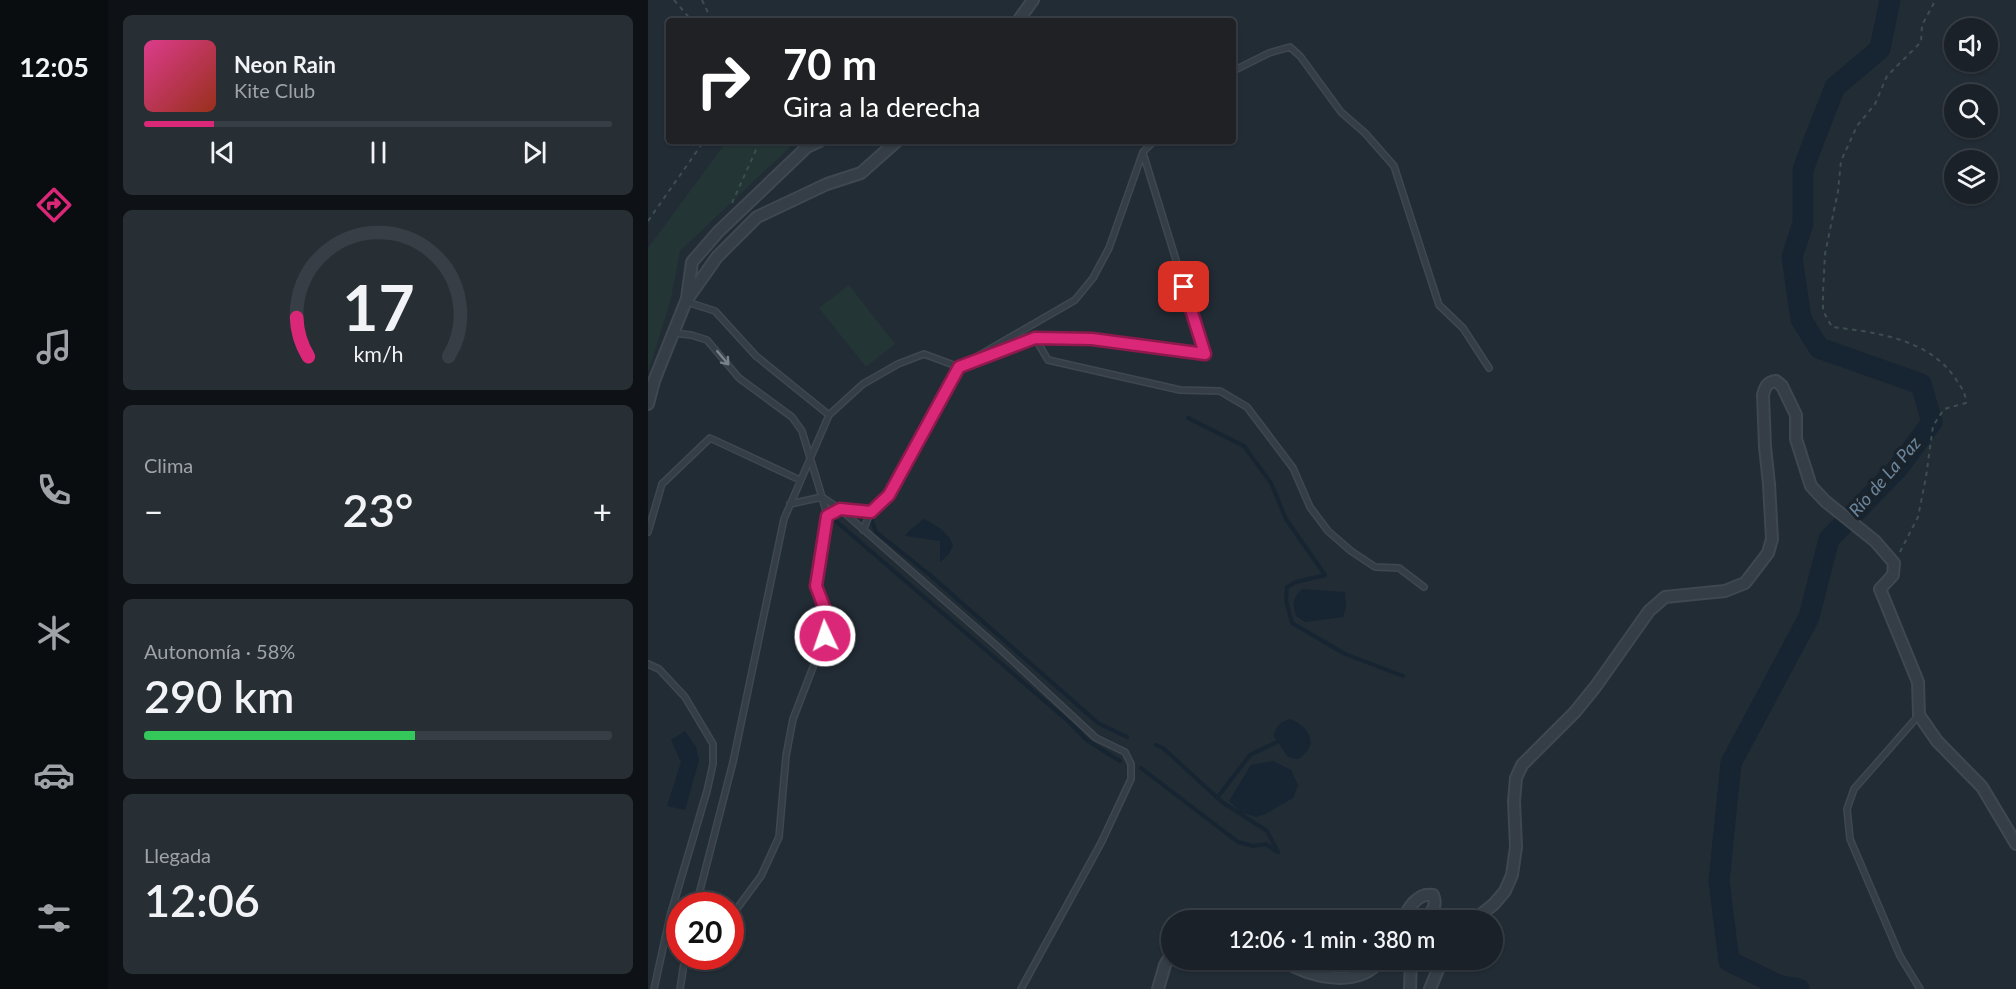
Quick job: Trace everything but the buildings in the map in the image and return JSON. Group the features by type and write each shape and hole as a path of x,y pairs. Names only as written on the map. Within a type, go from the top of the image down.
{"street":[{"path":"1020,18 1033,0"},
{"path":"648,404 654,381 686,302 692,262 718,232 798,155 814,144"},
{"path":"686,302 717,257 757,218 827,184 861,173 894,144"},
{"path":"1487,910 1505,891 1512,875 1516,847 1514,801 1516,778 1522,765 1575,712 1649,611 1665,597 1725,591 1745,583 1768,553 1772,528 1763,395 1765,388 1776,381 1782,386 1796,415 1796,440 1811,486 1825,501 1875,541 1894,563 1893,575 1880,589 1917,682 1918,715 1937,741 1982,787 2016,844"},
{"path":"1409,910 1414,902 1427,894 1433,895 1436,901 1433,910"},
{"path":"1158,989 1163,970"},
{"path":"1302,970 1338,983 1366,977 1373,970"},
{"path":"1410,989 1411,970"},
{"path":"1430,989 1438,970"}],"lane":[{"path":"1236,70 1269,53 1290,47 1300,56 1341,112 1365,133 1394,166 1439,305 1463,328 1489,368"},
{"path":"863,530 871,512 889,495 959,367 1075,300 1093,278 1109,248 1143,152 1151,144"},
{"path":"700,892 733,762 784,519 829,415 863,384 898,364 924,354 959,367 1035,338 1092,339 1205,354 1143,152"},
{"path":"686,302 715,311 756,356 829,415"},
{"path":"674,333 707,340 739,378 792,417 802,431 827,516 816,586 824,607 825,636 793,720 786,756 780,837 761,876 744,899"},
{"path":"1035,338 1048,360 1180,390 1221,391 1247,407 1293,468 1310,507 1328,531 1351,551 1376,567 1399,568 1424,587"},
{"path":"648,532 662,484 710,438 800,480"},
{"path":"790,504 822,496 840,509 999,648 1096,738 1125,752 1131,764 1131,779 1101,843 1021,989"},
{"path":"827,516 840,509 871,512"},
{"path":"648,664 659,669 685,697 713,744 713,764 707,790 670,916 654,989"},
{"path":"1918,715 1854,789 1847,809 1850,839 1900,956 1920,989"},
{"path":"680,989 683,970"}],"path":[{"path":"674,0 689,18"},
{"path":"702,0 711,18"},
{"path":"1894,563 1918,517 1933,426 1944,409 1966,403 1966,395 1951,372 1927,352 1886,335 1833,327 1823,311 1826,254 1841,161 1857,126 1875,104 1887,76 1922,42 1922,25 1934,0"},
{"path":"648,221 702,144"},
{"path":"732,202 759,144"}],"shaded area":[{"path":"725,144 789,144 791,146 680,251 671,299 648,373 648,248"},
{"path":"849,285 895,344 866,367 819,308"}],"water":[{"path":"924,519 945,533 953,546 940,562 940,541 905,536"},
{"path":"1302,589 1345,592 1346,607 1343,617 1305,622 1296,616 1294,601"},
{"path":"1290,719 1303,727 1310,737 1309,748 1298,759 1288,757 1274,736 1279,725"},
{"path":"685,731 696,747 699,760 685,810 667,806 681,762 671,740"},
{"path":"1273,761 1291,770 1298,785 1293,798 1256,817 1241,812 1229,801 1251,765"}],"waterway":[{"name":"Río de La Paz","path":"1799,989 1778,985 1729,961 1719,881 1731,763 1809,617 1829,539 1898,468 1932,422 1921,384 1819,348 1801,319 1792,257 1803,223 1803,170 1814,140 1835,87 1880,49 1890,0"},
{"path":"1188,418 1244,446 1271,483 1286,519 1325,575 1296,582 1287,587 1286,600 1292,623 1345,654 1403,676"},
{"path":"870,516 876,532 930,575 1098,723 1127,737"},
{"path":"831,517 1068,721 1088,741 1120,761"},
{"path":"1217,798 1250,755 1277,742"},
{"path":"1156,745 1163,748 1222,802 1267,831 1278,852"},
{"path":"1141,768 1238,842 1253,846 1266,844 1277,852"}],"route":[{"path":"825,636 824,607 816,586 827,516 840,509 871,512 889,495 959,367 1035,338 1092,339 1205,354 1184,287"}]}
